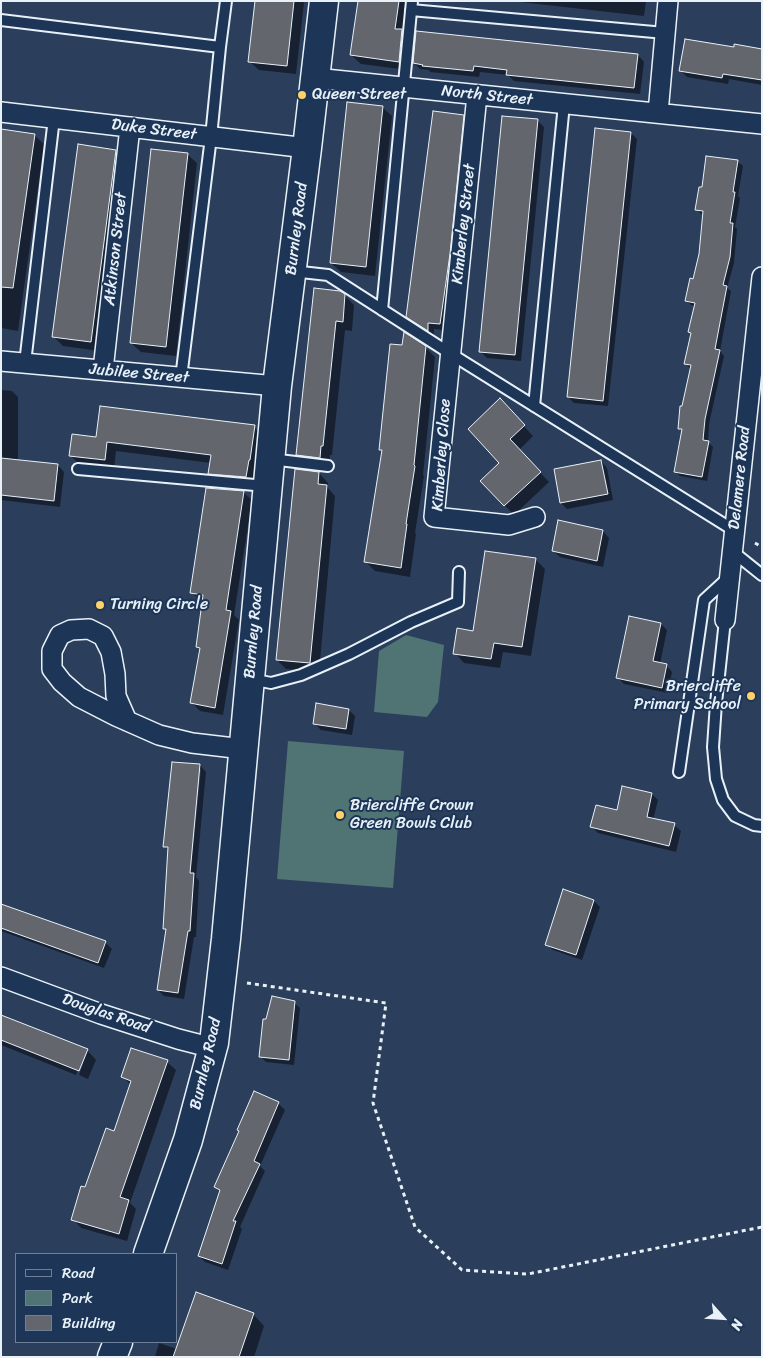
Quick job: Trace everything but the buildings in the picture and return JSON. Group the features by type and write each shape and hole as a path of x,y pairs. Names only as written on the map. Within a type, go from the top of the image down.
{"street":[{"name":"Burnley Road","path":"148,1253 188,1140 213,1048 222,979 277,386 324,1"},
{"path":"658,113 668,1"},
{"name":"North Street","path":"315,78 762,124"},
{"name":"Kimberley Street","path":"450,354 477,95"},
{"name":"Duke Street","path":"1,112 307,148"},
{"name":"Atkinson Street","path":"103,370 130,127"},
{"name":"Delamere Road","path":"726,620 735,531 753,440 762,277"},
{"name":"Kimberley Close","path":"450,354 434,518 509,525 535,517"},
{"name":"Jubilee Street","path":"1,361 277,386"},
{"path":"127,721 116,696 111,652 103,636 90,629 71,630 60,635 52,651 52,669 62,682 80,697 127,721 159,735 192,743 243,749"},
{"name":"Douglas Road","path":"1,977 101,1014 178,1039 213,1048"},
{"path":"112,1357 118,1343"}],"lane":[{"path":"181,378 226,1"},
{"path":"382,310 411,6 666,33"},
{"path":"1,20 220,47"},
{"path":"534,406 564,104"},
{"path":"24,363 54,118"},
{"path":"291,271 328,275 450,354 735,531"},
{"path":"270,459 328,466"},
{"path":"78,469 267,486"},
{"path":"732,551 762,575"},
{"path":"250,678 271,683 301,675 349,654 411,622 458,602 459,572"},
{"path":"679,772 704,600 730,576"},
{"path":"726,620 713,747 716,778 723,800 735,816 754,825 762,826"}],"path":[{"path":"222,979 386,1003 373,1103 415,1227 462,1270 528,1274 762,1227"}],"green space":[{"path":"406,635 444,645 438,702 427,717 374,712 379,651"},
{"name":"Briercliffe Crown Green Bowls Club","path":"288,741 404,751 393,888 277,879"}],"place":[{"name":"Queen Street","path":"302,95"},
{"name":"Turning Circle","path":"100,605"},
{"name":"Briercliffe Primary School","path":"751,696"},
{"name":"Briercliffe Crown Green Bowls Club","path":"340,815"}]}
